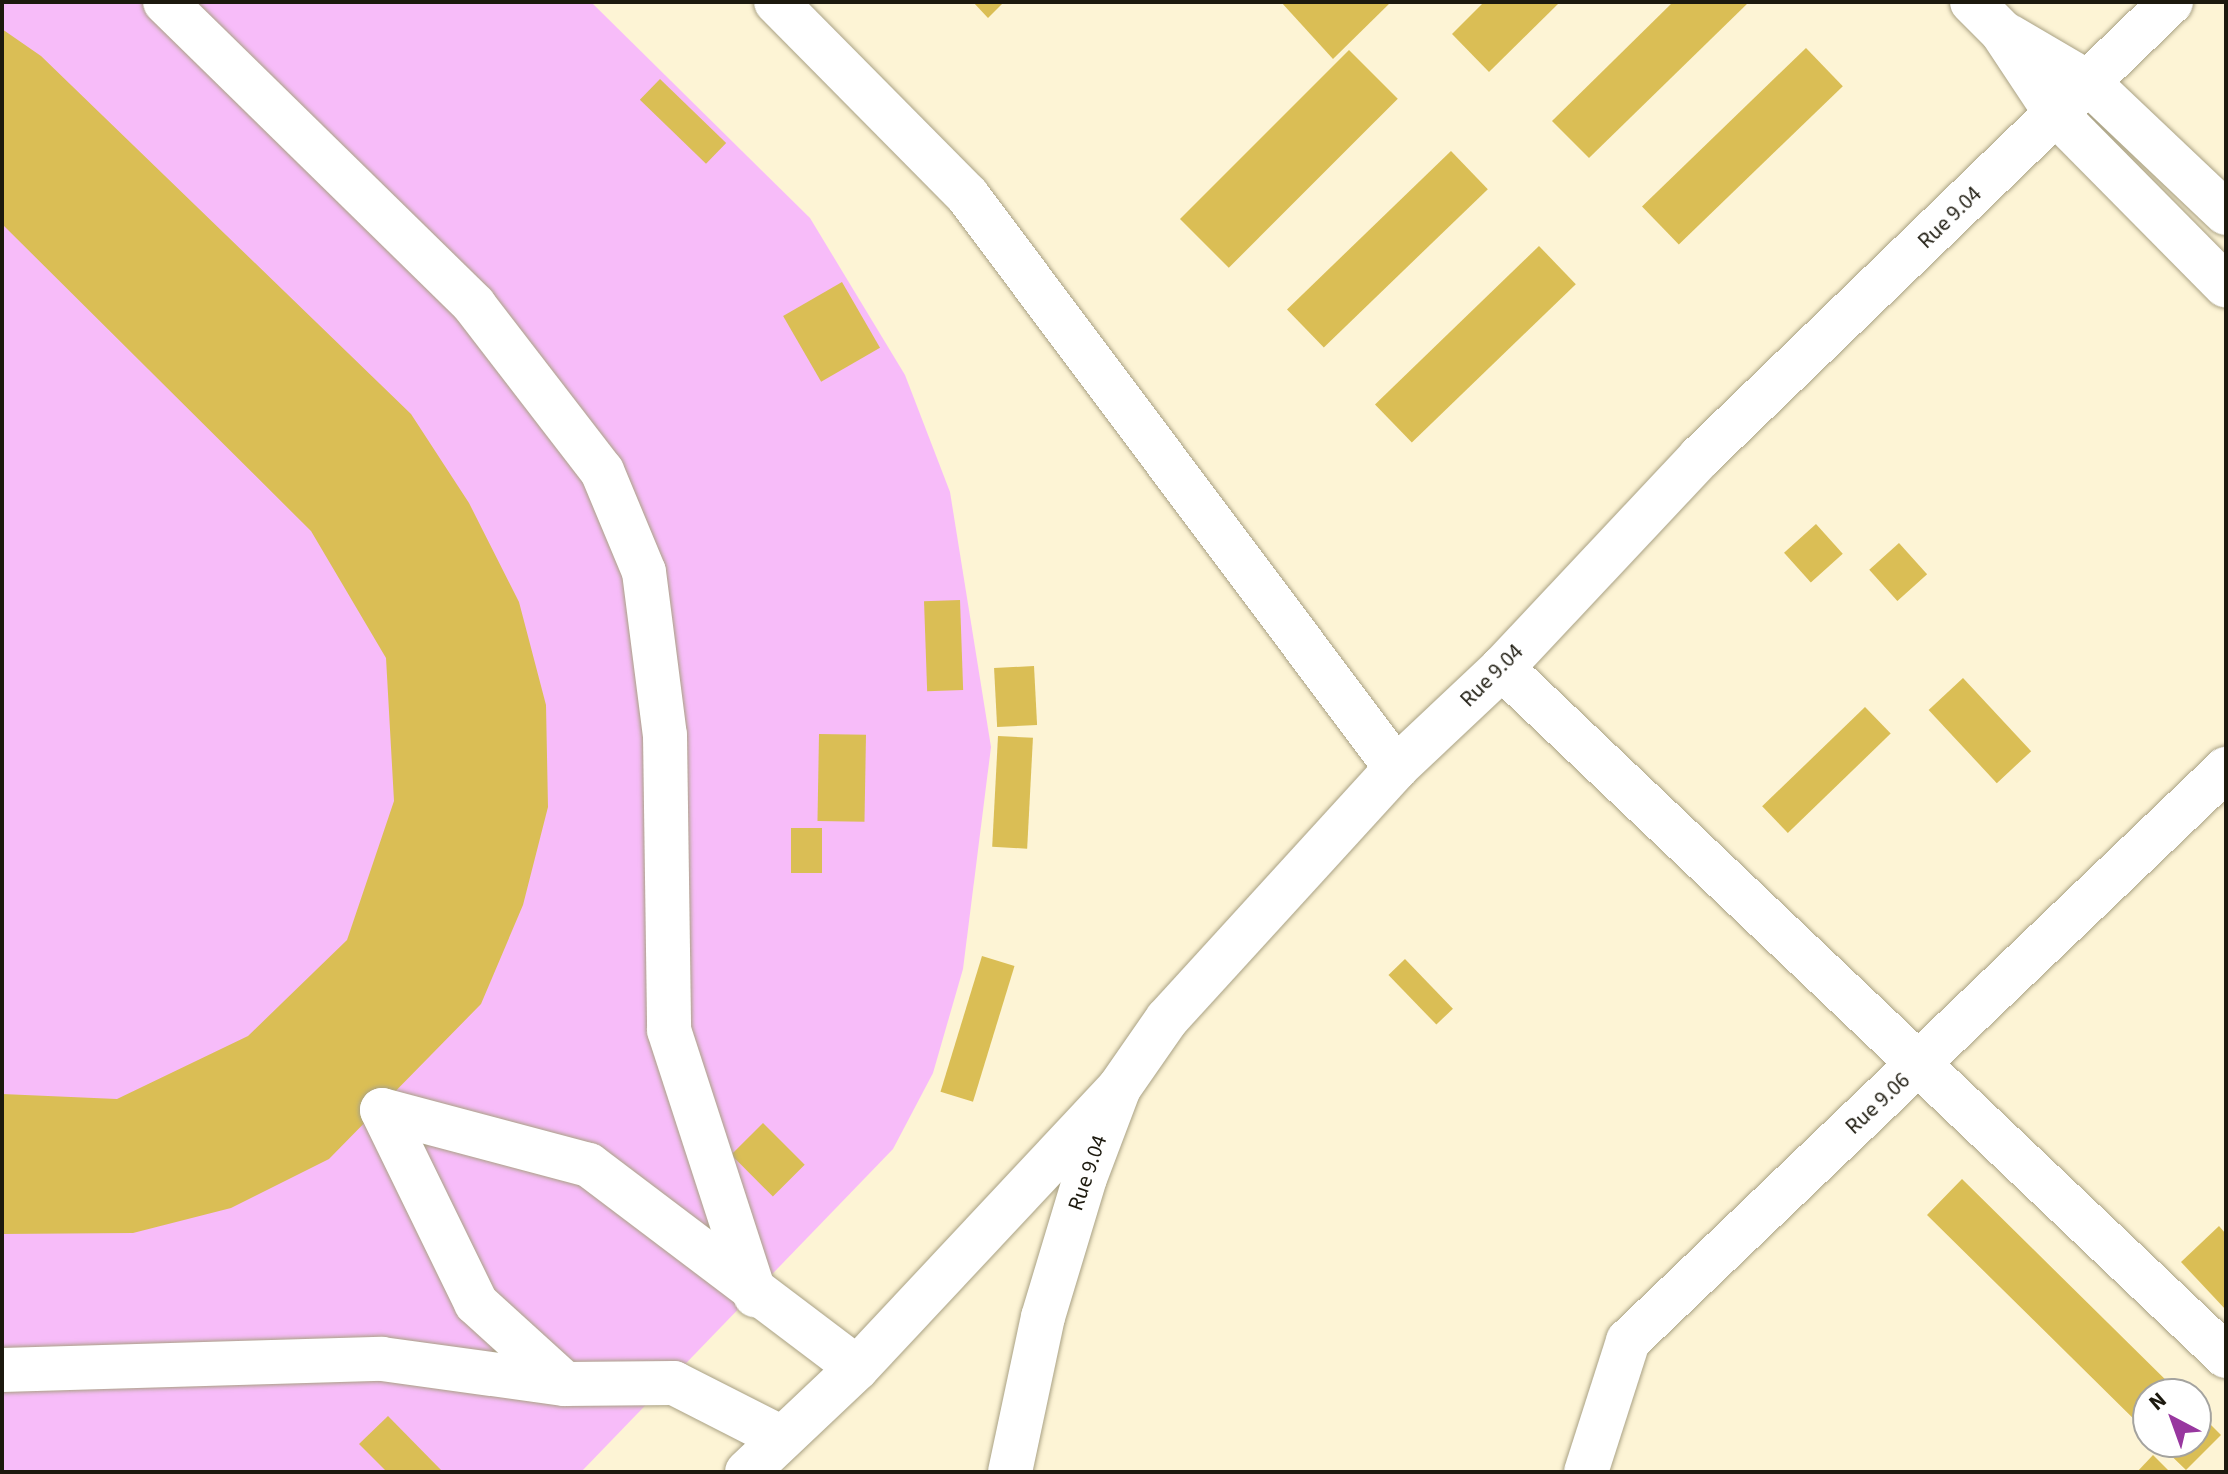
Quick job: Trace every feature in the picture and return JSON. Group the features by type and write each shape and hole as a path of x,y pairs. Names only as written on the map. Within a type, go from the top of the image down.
{"street":[{"path":"165,2 474,305 602,471 644,572 665,735 669,1030 755,1295"},
{"path":"776,2 967,195 1396,768"},
{"name":"Rue 9.04","path":"1010,1472 1063,1248 1119,1088 1167,1019 1396,768 1502,668 1700,457 2171,2"},
{"path":"1987,17 2089,83 2226,213"},
{"path":"1987,17 2057,115 2226,286"},
{"path":"1502,668 2226,1356"},
{"name":"Rue 9.06","path":"1586,1472 1628,1341 2226,769"},
{"path":"747,1472 857,1368 1119,1088"},
{"path":"565,1384 476,1303 382,1110 589,1165 755,1295 857,1368"},
{"path":"2,1370 382,1359 565,1384 674,1383 782,1438"}],"shaded area":[{"path":"2,2 591,2 810,218 905,375 950,492 991,747 963,969 933,1073 893,1149 581,1472 2,1472"}],"building":[{"path":"973,2 1004,2 988,18"},
{"path":"1281,2 1391,2 1333,59"},
{"path":"1484,2 1560,2 1489,72 1452,34"},
{"path":"1673,2 1749,2 1589,158 1552,121"},
{"path":"2,29 41,56 411,414 469,503 519,602 546,705 548,807 523,905 481,1004 329,1159 231,1208 133,1233 2,1234 2,1094 117,1099 248,1036 347,940 394,801 386,658 311,531 2,224"},
{"path":"1806,48 1843,86 1679,245 1642,206"},
{"path":"1349,50 1398,99 1229,268 1180,219"},
{"path":"660,79 726,143 706,164 640,100"},
{"path":"1451,151 1488,189 1324,348 1287,309"},
{"path":"1539,246 1576,284 1412,443 1375,404"},
{"path":"842,282 880,348 821,382 783,316"},
{"path":"1816,524 1843,554 1811,582 1784,553"},
{"path":"1899,543 1927,574 1897,601 1869,570"},
{"path":"960,600 963,690 927,691 924,601"},
{"path":"1034,666 1037,725 997,727 994,668"},
{"path":"1963,678 2031,751 1997,783 1929,710"},
{"path":"1865,707 1891,734 1788,833 1762,806"},
{"path":"819,734 866,735 864,822 817,821"},
{"path":"998,736 1033,738 1027,849 992,847"},
{"path":"791,828 822,828 822,873 791,873"},
{"path":"982,956 1015,966 973,1102 940,1092"},
{"path":"1405,959 1453,1009 1436,1025 1388,975"},
{"path":"763,1123 805,1165 773,1197 731,1155"},
{"path":"1962,1179 2164,1378 2132,1378 2132,1417 1927,1215"},
{"path":"2219,1226 2226,1234 2226,1310 2181,1262"},
{"path":"388,1416 443,1472 387,1472 359,1444"},
{"path":"2212,1426 2221,1435 2212,1444"},
{"path":"2150,1458 2156,1458 2170,1472 2137,1472"},
{"path":"2174,1458 2198,1458 2186,1470"}]}
